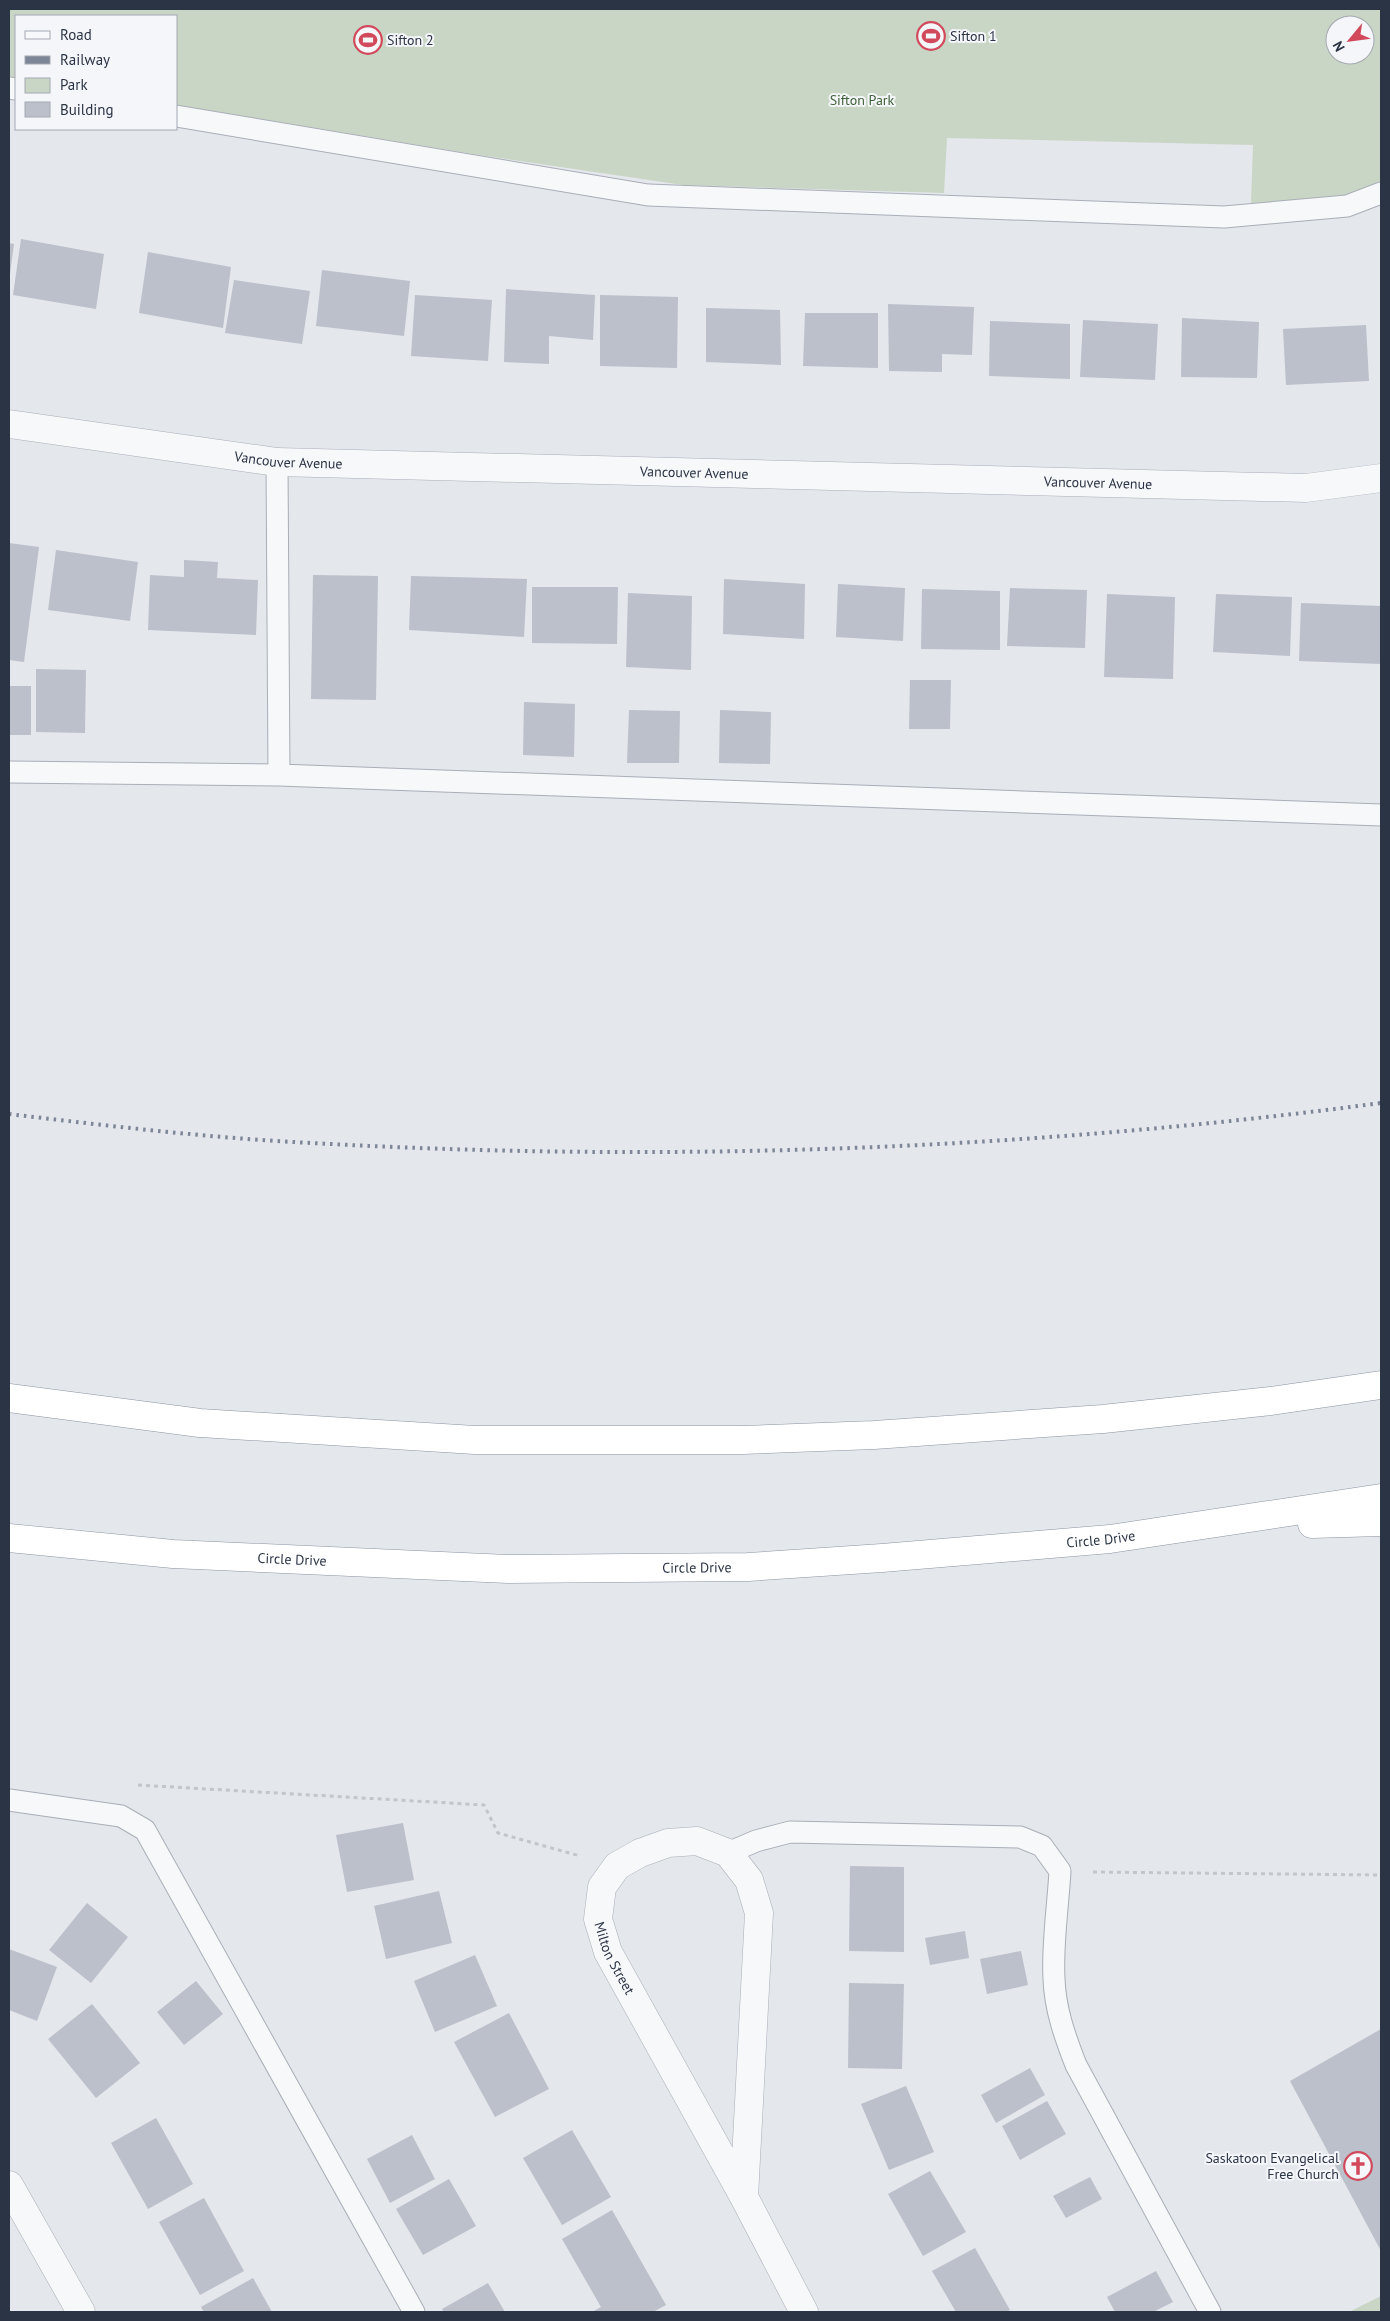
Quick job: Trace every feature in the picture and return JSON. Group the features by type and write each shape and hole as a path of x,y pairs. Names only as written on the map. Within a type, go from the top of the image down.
{"highway":[{"path":"9,1398 200,1423 475,1440 742,1440 874,1436 1102,1419 1271,1401 1381,1385"},
{"path":"1271,1401 1381,1398"},
{"name":"Circle Drive","path":"9,1538 172,1554 518,1569 748,1567 1110,1539 1195,1528 1381,1498"},
{"path":"1195,1528 1381,1522"}],"street":[{"name":"Vancouver Avenue","path":"9,424 277,462 1306,488 1381,478"},
{"name":"Milton Street","path":"728,1853 697,1841 668,1843 640,1853 617,1866 602,1887 598,1919 608,1952 744,2197 804,2312"},
{"path":"728,1853 749,1880 759,1913 744,2197"},
{"path":"9,2185 80,2312"}],"lane":[{"path":"178,116 648,195 1224,217 1347,206 1381,193"},
{"path":"277,462 279,775"},
{"path":"9,772 279,775 1381,815"},
{"path":"9,1800 120,1816 145,1830 414,2312"},
{"path":"728,1853 756,1841 790,1832 1020,1837 1042,1846 1060,1871 1054,1979 1057,2008 1065,2037 1076,2065 1210,2312"}],"path":[{"path":"130,1784 484,1804 498,1833 617,1866"},
{"path":"1060,1871 1381,1875"}],"green space":[{"name":"Sifton Park","path":"9,9 1381,9 1381,189 1304,205 1251,203 1253,145 947,138 944,193 683,185 473,154 178,105 178,15 15,15 15,79 9,78"},
{"path":"1381,2296 1381,2312 1349,2312"}],"building":[{"path":"21,239 104,254 96,309 13,295"},
{"path":"9,243 14,244 10,274 9,274"},
{"path":"148,252 231,267 223,328 139,313"},
{"path":"322,270 410,281 404,336 316,326"},
{"path":"234,280 310,291 302,344 225,333"},
{"path":"506,289 595,295 593,340 549,336 549,364 504,362"},
{"path":"415,295 492,300 488,361 411,356"},
{"path":"600,295 678,297 677,368 600,366"},
{"path":"888,304 974,307 972,355 942,354 942,372 889,371"},
{"path":"706,308 780,310 781,365 706,362"},
{"path":"805,313 878,313 878,368 803,366"},
{"path":"1182,318 1259,322 1257,378 1181,377"},
{"path":"1083,320 1158,324 1155,380 1080,377"},
{"path":"990,321 1070,324 1070,379 989,376"},
{"path":"1366,325 1369,381 1286,385 1283,329"},
{"path":"9,543 39,547 24,662 9,660"},
{"path":"56,550 138,562 130,621 48,610"},
{"path":"184,560 218,562 217,578 258,580 256,635 148,630 150,575 184,577"},
{"path":"313,575 378,576 376,700 311,699"},
{"path":"411,576 527,579 524,637 409,630"},
{"path":"724,579 805,584 804,639 723,634"},
{"path":"838,584 905,588 903,641 836,637"},
{"path":"532,587 618,587 617,644 532,643"},
{"path":"1010,588 1087,590 1085,648 1007,646"},
{"path":"922,589 1000,591 1000,650 921,649"},
{"path":"628,593 692,596 691,670 626,667"},
{"path":"1107,594 1175,597 1173,679 1104,677"},
{"path":"1216,594 1292,597 1290,656 1213,652"},
{"path":"1301,603 1381,606 1381,664 1299,661"},
{"path":"36,669 86,670 85,733 36,732"},
{"path":"910,680 951,680 950,729 909,729"},
{"path":"9,686 31,686 31,735 9,735"},
{"path":"524,702 575,704 574,757 523,755"},
{"path":"629,710 680,711 679,763 627,763"},
{"path":"720,710 771,712 770,764 719,763"},
{"path":"403,1823 414,1880 347,1892 336,1835"},
{"path":"850,1866 904,1867 904,1952 849,1951"},
{"path":"439,1891 452,1943 386,1959 374,1906"},
{"path":"87,1903 128,1937 91,1983 49,1950"},
{"path":"965,1931 969,1958 930,1965 925,1938"},
{"path":"9,1949 57,1967 37,2021 9,2010"},
{"path":"1021,1951 1028,1985 987,1994 980,1959"},
{"path":"475,1955 497,2006 435,2032 414,1981"},
{"path":"196,1981 223,2014 184,2045 157,2012"},
{"path":"849,1983 904,1984 902,2069 848,2068"},
{"path":"92,2004 140,2063 96,2098 48,2039"},
{"path":"509,2013 549,2089 495,2117 454,2042"},
{"name":"Saskatoon Evangelical Free Church","path":"1381,2029 1381,2251 1290,2081"},
{"path":"1030,2068 1045,2095 996,2123 981,2095"},
{"path":"906,2086 934,2152 889,2170 861,2104"},
{"path":"1047,2101 1066,2134 1020,2160 1002,2126"},
{"path":"156,2118 193,2184 148,2209 111,2143"},
{"path":"572,2130 611,2197 562,2225 523,2158"},
{"path":"412,2135 435,2179 390,2203 367,2159"},
{"path":"930,2171 966,2232 923,2256 888,2194"},
{"path":"1090,2177 1102,2199 1066,2218 1053,2196"},
{"path":"449,2179 476,2226 423,2255 396,2209"},
{"path":"204,2198 244,2271 200,2295 159,2222"},
{"path":"612,2210 666,2305 653,2312 592,2312 601,2307 562,2239"},
{"path":"975,2248 1010,2310 1006,2312 956,2312 932,2271"},
{"path":"1156,2271 1173,2302 1153,2312 1115,2312 1107,2297"},
{"path":"253,2278 272,2312 204,2312 201,2307"},
{"path":"488,2283 505,2312 444,2312 442,2309"}],"railway":[{"path":"9,1114 198,1135 274,1141 446,1149 714,1152 982,1142 1115,1132 1381,1103"}],"place":[{"name":"Sifton 1","path":"931,36"},
{"name":"Sifton 2","path":"368,40"},
{"name":"Saskatoon Evangelical Free Church","path":"1358,2166"}]}
